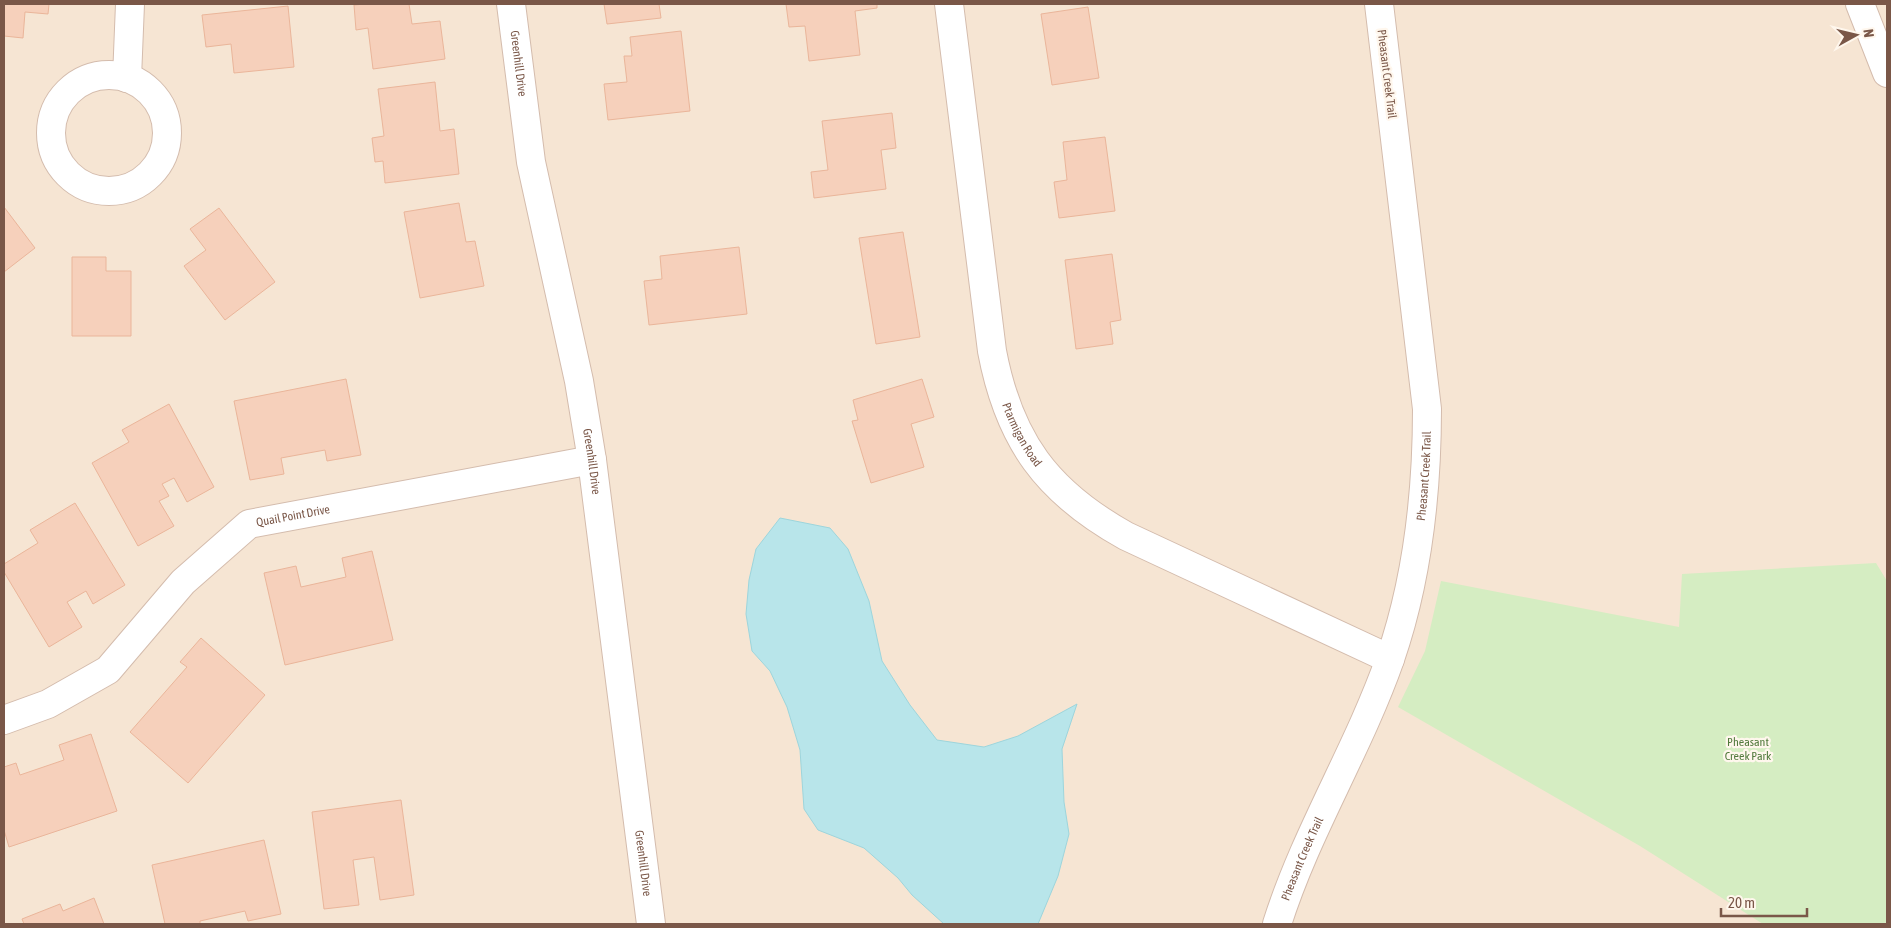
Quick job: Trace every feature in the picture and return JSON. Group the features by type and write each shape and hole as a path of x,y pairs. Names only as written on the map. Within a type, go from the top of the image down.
{"street":[{"path":"128,78 130,4"},
{"name":"Greenhill Drive","path":"511,4 531,162 579,380 592,460 651,924"},
{"name":"Ptarmigan Road","path":"949,4 992,351 998,381 1009,414 1025,445 1051,479 1069,498 1097,519 1126,536 1390,660"},
{"name":"Pheasant Creek Trail","path":"1277,924 1297,866 1363,726 1390,660 1406,604 1417,553 1427,460 1427,409 1378,4"},
{"path":"1860,4 1887,73"},
{"path":"107,75 128,78 144,86 156,99 164,115 167,133 164,152 156,168 143,180 127,188 109,191 91,188 73,179 60,163 52,144 52,125 58,105 71,90 88,79 107,75"},
{"name":"Quail Point Drive","path":"4,720 48,704 108,670 183,582 249,524 592,460"}],"shaded area":[{"path":"4,4 1887,4 1887,924 4,924"}],"green space":[{"name":"Pheasant Creek Park","path":"1876,563 1887,581 1887,924 1763,924 1640,846 1398,707 1425,651 1441,581 1679,627 1682,574"}],"water":[{"path":"780,518 830,528 848,549 869,601 882,661 910,705 937,740 984,747 1018,736 1077,704 1062,749 1064,802 1069,834 1058,876 1038,924 944,924 912,895 898,878 864,848 818,830 804,809 800,750 787,707 770,671 752,651 746,614 749,580 756,549"}],"building":[{"path":"4,4 49,4 48,14 25,12 23,38 4,36"},
{"path":"409,4 412,24 440,21 445,59 373,69 368,28 356,30 354,5"},
{"path":"604,4 659,4 661,18 607,24"},
{"path":"786,4 877,4 877,8 855,11 860,55 809,61 805,26 789,27"},
{"path":"288,6 294,67 234,73 231,44 206,47 202,15"},
{"path":"1088,7 1099,78 1052,85 1041,14"},
{"path":"681,31 690,111 608,120 604,84 627,82 624,56 632,56 630,37"},
{"path":"435,82 440,131 454,129 459,174 385,183 383,161 375,162 372,138 384,136 378,89"},
{"path":"892,113 896,148 881,150 886,189 814,198 811,172 828,170 822,121"},
{"path":"1105,137 1115,211 1059,218 1054,182 1067,180 1063,142"},
{"path":"459,203 466,242 475,241 484,286 420,298 404,212"},
{"path":"4,207 35,248 4,272"},
{"path":"219,208 275,282 225,320 184,266 206,250 190,229"},
{"path":"903,232 920,337 876,344 859,238"},
{"path":"739,247 747,314 649,325 644,281 662,279 660,256"},
{"path":"1112,254 1121,320 1110,322 1113,344 1076,349 1065,260"},
{"path":"72,257 106,257 106,271 131,271 131,336 72,336"},
{"path":"346,379 361,455 327,461 325,450 281,458 284,474 250,480 234,401"},
{"path":"922,379 934,417 911,424 924,467 871,483 852,421 858,420 853,400"},
{"path":"169,404 214,487 187,502 174,478 162,484 169,496 159,501 174,526 138,546 92,463 129,442 122,430"},
{"path":"75,503 125,585 93,604 86,591 67,602 82,627 49,647 4,572 4,564 38,543 30,530"},
{"path":"372,551 393,640 285,665 264,573 296,566 301,587 346,577 342,558"},
{"path":"201,638 265,695 188,783 130,732 187,667 180,662"},
{"path":"91,734 117,811 9,847 4,830 4,767 16,763 20,775 64,760 59,745"},
{"path":"401,800 414,895 380,900 374,857 353,860 359,905 324,909 312,812"},
{"path":"264,840 281,914 248,921 245,911 200,921 200,924 165,924 152,865"},
{"path":"94,898 104,924 24,924 22,919 60,904 63,911"}]}
